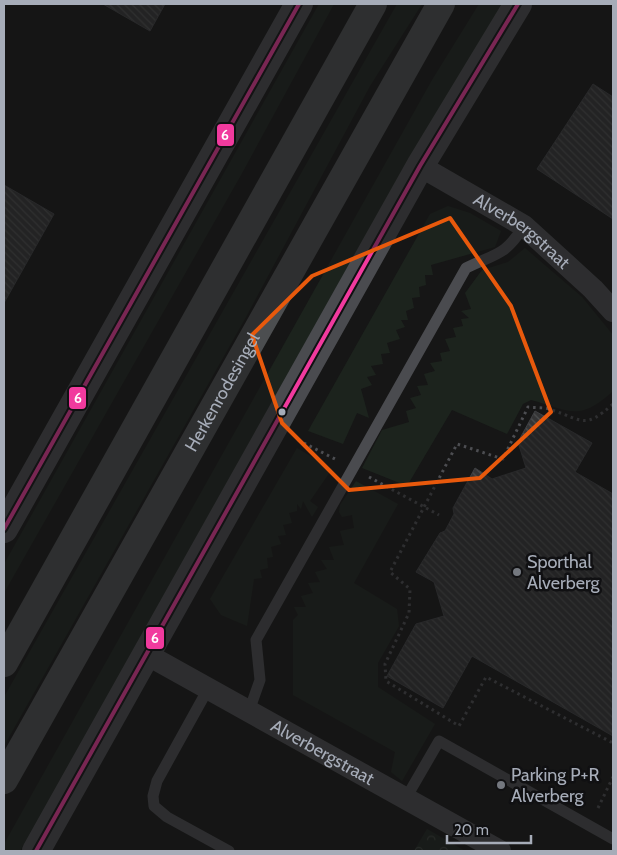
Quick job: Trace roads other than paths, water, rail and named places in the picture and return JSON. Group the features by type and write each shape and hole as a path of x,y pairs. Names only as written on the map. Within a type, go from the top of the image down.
{"highway":[{"path":"4,663 373,4"},
{"name":"Herkenrodesingel","path":"4,780 206,416 441,4"}],"street":[{"path":"4,529 299,4"},
{"path":"36,851 420,166 518,4"},
{"name":"Alverbergstraat","path":"420,166 524,226 593,288 613,311"},
{"name":"Alverbergstraat","path":"146,654 500,851"}],"lane":[{"path":"249,711 260,680 256,640 461,276 466,268 500,254 513,244 524,226"},
{"path":"208,688 157,780 153,796 154,806 167,817 229,851"},
{"path":"406,798 439,741 613,839"}],"place":[{"name":"Sporthal Alverberg","path":"517,572"},
{"name":"Parking P+R Alverberg","path":"501,785"}]}
